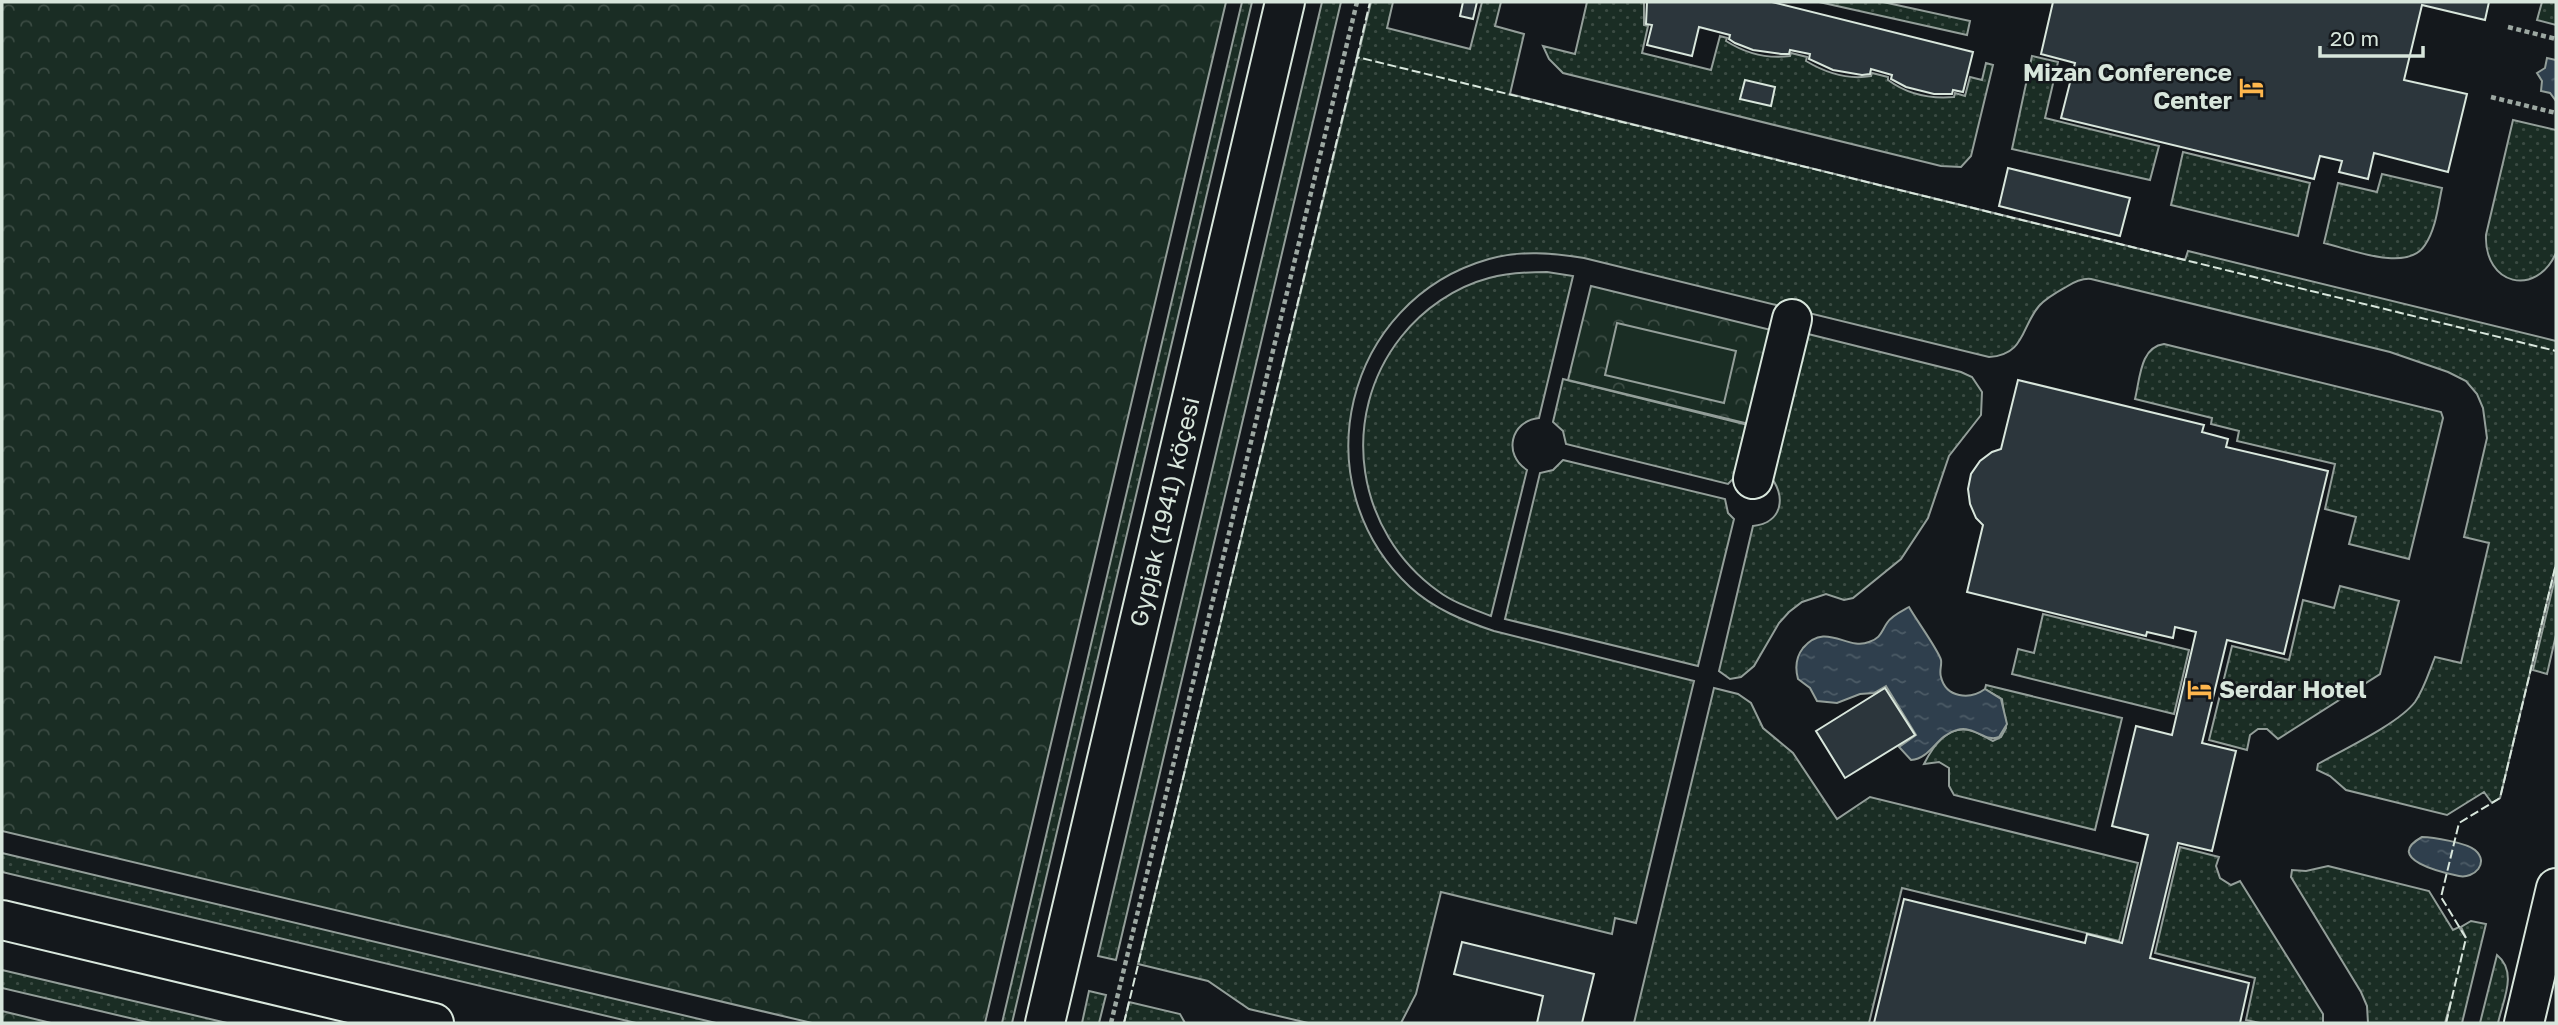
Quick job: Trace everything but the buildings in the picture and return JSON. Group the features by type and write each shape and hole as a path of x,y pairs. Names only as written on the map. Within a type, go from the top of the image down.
{"street":[{"name":"Gypjak (1941) köçesi","path":"1045,1023 1285,2"},
{"path":"1753,479 1792,319"},
{"path":"2524,1023 2556,888"},
{"path":"2,920 434,1023"}],"path":[{"path":"1111,1023 1357,2"},
{"path":"2508,27 2556,39"},
{"path":"2491,97 2556,113"}],"green space":[{"path":"2,2 1226,2 985,1023 812,1023 2,831"},
{"path":"1242,2 1252,2 1012,1023 1002,1023"},
{"path":"1322,2 1341,2 1116,960 1098,956"},
{"path":"1371,2 1393,2 1387,28 1470,49 1482,2 1501,2 1495,26 1524,34 1510,94 2185,260 2188,251 2556,341 2556,564 2500,798 2492,803 2484,792 2447,815 2346,790 2330,776 2317,770 2318,764 2384,727 2407,710 2421,692 2435,657 2461,663 2489,543 2464,537 2487,438 2483,408 2477,394 2466,381 2390,352 2091,279 2075,282 2048,298 2033,314 2016,346 2001,355 1989,357 1584,258 1513,254 1489,259 1439,281 1400,313 1371,354 1354,400 1348,449 1356,498 1376,545 1410,587 1439,608 1494,631 1694,681 1636,923 1615,918 1612,934 1441,892 1416,994 1401,1023 1308,1023 1249,1009 1208,981 1138,964"},
{"path":"1587,2 1644,2 1644,25 1648,26 1642,53 1711,70 1720,36 1727,38 1726,41 1733,45 1756,54 1781,57 1790,56 1791,53 1807,57 1806,61 1829,72 1854,77 1871,76 1872,73 1888,77 1895,85 1911,92 1937,97 1954,97 1955,93 1965,96 1970,77 1982,80 1986,63 1993,65 1971,156 1961,167 1941,166 1563,73 1549,59 1543,46 1575,54"},
{"path":"1819,2 1883,2 1970,21 1967,35"},
{"path":"2542,2 2556,2 2556,25 2537,20"},
{"path":"2032,56 2058,62 2045,118 2159,146 2150,180 2012,149"},
{"path":"2513,120 2556,130 2556,253 2547,267 2536,276 2525,280 2513,280 2502,275 2493,265 2486,235"},
{"path":"2183,152 2310,183 2298,236 2171,205"},
{"path":"2382,174 2442,188 2434,225 2425,245 2417,253 2392,258 2363,254 2324,243 2338,183 2377,192"},
{"path":"1547,272 1573,276 1539,418 1522,425 1513,440 1515,456 1519,464 1527,470 1491,616 1438,591 1410,566 1389,538 1374,506 1365,472 1363,437 1369,402 1381,368 1401,337 1419,317 1440,300 1476,282 1503,275"},
{"path":"1591,286 1775,331 1753,425 1568,380"},
{"path":"1617,323 1736,351 1724,403 1605,375"},
{"path":"1800,332 1972,377 1982,392 1981,415 1949,456 1928,518 1901,559 1853,598 1844,600 1826,594 1802,602 1779,623 1754,666 1741,677 1730,679 1719,671 1753,526 1771,520 1779,507 1778,491 1769,475"},
{"path":"2164,344 2441,412 2443,418 2409,559 2349,544 2356,517 2325,509 2335,464 2237,441 2239,431 2211,424 2212,418 2135,399 2146,357 2156,346"},
{"path":"1563,379 1756,427 1738,474 1728,484 1566,444 1563,431 1553,422"},
{"path":"1563,460 1725,499 1728,513 1734,519 1698,666 1505,619 1540,473 1553,470"},
{"path":"2556,574 2556,635 2547,674 2533,670"},
{"path":"2340,586 2399,601 2380,674 2278,739 2267,729 2258,729 2250,735 2247,750 2209,740 2232,646 2289,660 2303,600 2334,608"},
{"path":"2043,614 2189,650 2174,714 2012,674 2018,649 2034,653"},
{"path":"1986,685 2122,718 2095,830 1954,795 1949,786 1949,768 1939,762 1924,764 1937,744 1956,731 1972,731 1993,741 2001,737 2006,728 2002,699 1985,689"},
{"path":"1714,688 1738,694 1751,703 1763,728 1793,753 1837,819 1870,797 2138,863 2119,941 1902,888 1869,1023 1634,1023"},
{"path":"2180,847 2219,857 2216,866 2220,878 2231,885 2240,881 2323,1014 2323,1023 2260,1023 2246,1020 2255,978 2155,953"},
{"path":"2,853 716,1023 636,1023 2,872"},
{"path":"2328,866 2429,891 2453,930 2459,927 2466,938 2461,927 2471,921 2486,924 2462,1023 2446,1023 2451,1001 2445,1023 2368,1023 2367,1006 2361,992 2291,877 2292,870 2306,871"},
{"path":"2497,955 2507,970 2505,996 2498,1023 2480,1023"},
{"path":"2,970 227,1023 151,1023 2,988"},
{"path":"1089,991 1106,995 1099,1023 1082,1023"},
{"path":"1129,1002 1180,1014 1185,1023 1124,1023"},
{"path":"2,1011 51,1023 2,1023"}],"water":[{"path":"2547,58 2556,60 2556,101 2550,93 2541,91 2542,81 2537,73 2545,68"},
{"path":"1909,607 1939,656 1941,677 1948,689 1966,696 1985,689 2001,699 2007,724 1999,737 1989,738 1969,730 1957,730 1944,737 1924,755 1911,760 1899,747 1916,735 1886,686 1874,693 1860,694 1837,703 1817,701 1810,688 1798,679 1796,667 1799,655 1812,640 1828,637 1861,644 1869,642 1878,637 1891,618"},
{"path":"2422,837 2471,847 2481,860 2478,869 2470,875 2459,876 2420,864 2409,852 2411,845"}],"fence":[{"path":"1357,57 1370,2"},
{"path":"1124,1023 1357,57 2556,351"},
{"path":"2446,1023 2466,938 2441,897 2459,823 2500,798 2556,564"}],"place":[{"name":"Mizan Conference Center","path":"2252,87"},
{"name":"Serdar Hotel","path":"2199,690"}]}
